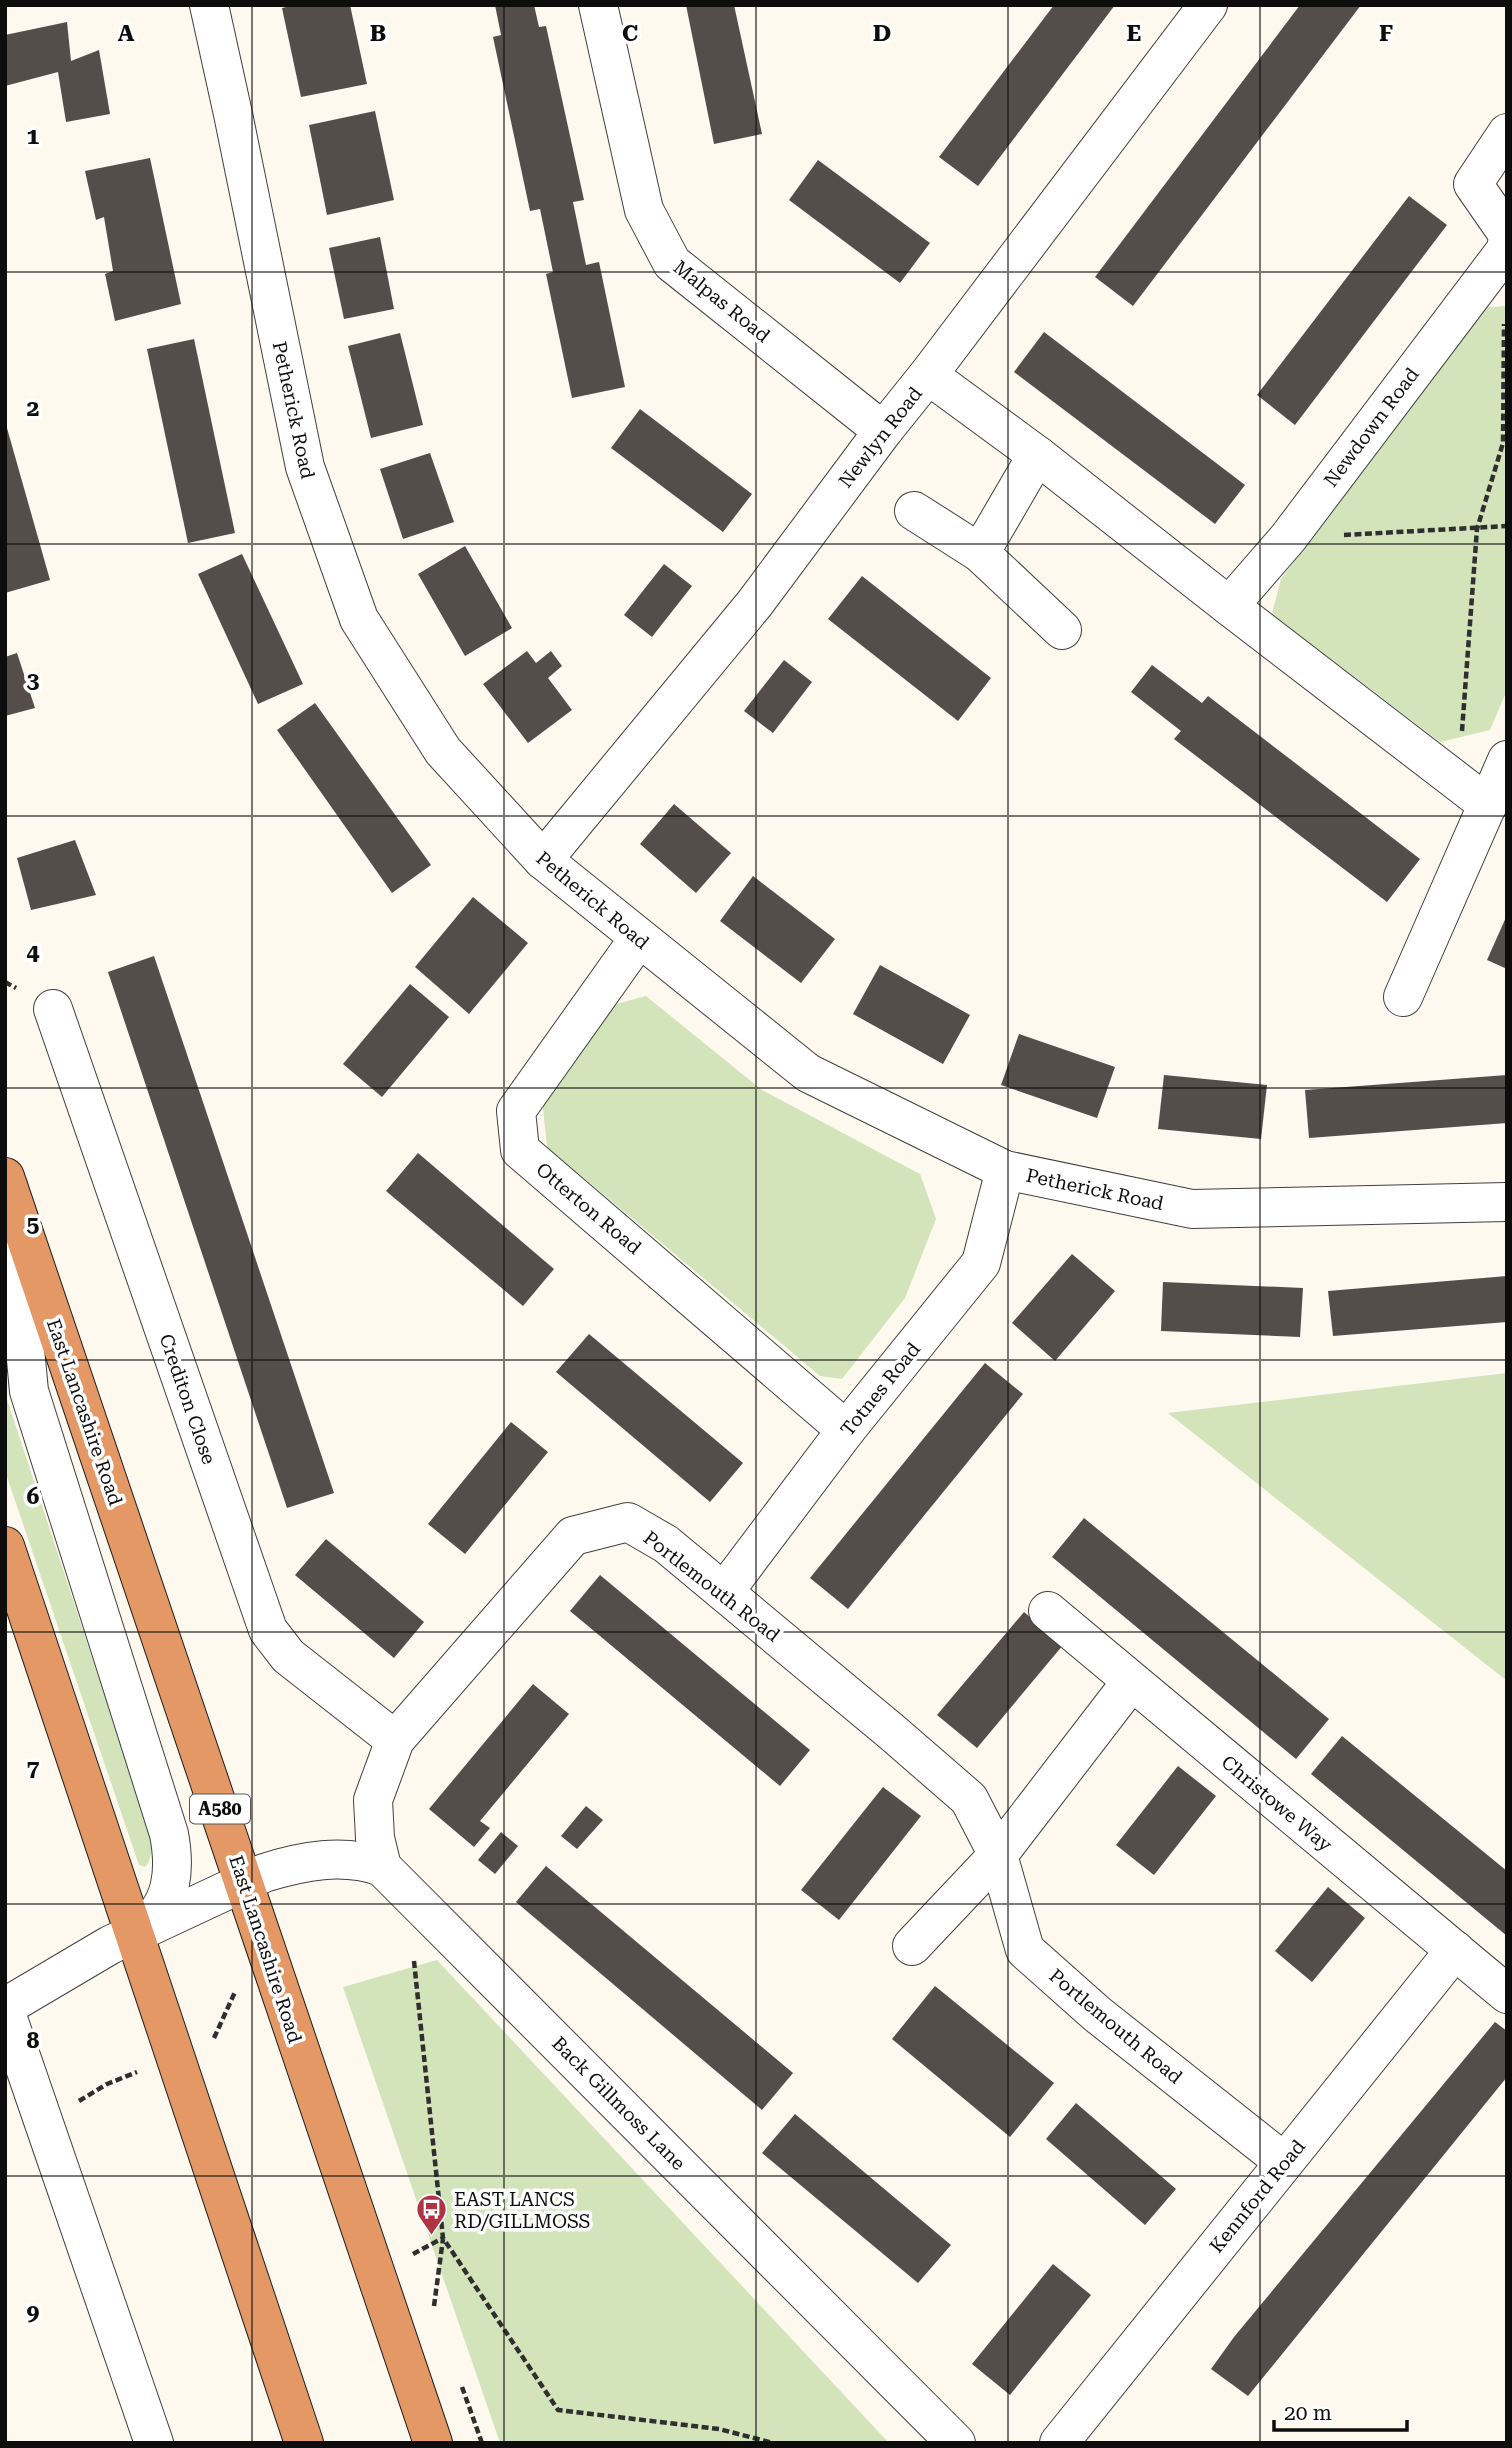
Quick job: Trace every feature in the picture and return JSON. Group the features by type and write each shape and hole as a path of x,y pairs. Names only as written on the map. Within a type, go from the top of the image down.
{"highway":[{"name":"East Lancashire Road","path":"8,1185 433,2443"},
{"path":"5,1546 304,2443"}],"street":[{"name":"Petherick Road","path":"209,5 304,467 359,620 443,751 543,860 808,1073 1005,1170 1192,1209 1507,1202"},
{"name":"Malpas Road","path":"598,5 644,210 672,263 883,431"},
{"name":"Newlyn Road","path":"543,860 755,603 1208,5"},
{"path":"1507,133 1473,184 1507,233"},
{"name":"Newdown Road","path":"1229,606 1288,538 1505,251 1507,244"},
{"path":"928,375 1037,455 1488,805"},
{"path":"980,554 1037,455"},
{"path":"914,511 980,554 1062,630"},
{"path":"1403,997 1507,760"},
{"name":"Otterton Road","path":"639,938 516,1111 520,1150 846,1430"},
{"name":"Crediton Close","path":"53,1009 268,1630 288,1656 395,1740"},
{"name":"Totnes Road","path":"724,1592 846,1430 981,1263 1005,1170"},
{"path":"8,1185 29,1391 169,1834 173,1856 173,1876 168,1896 149,1924 136,1934"},
{"name":"Portlemouth Road","path":"382,1867 375,1838 373,1800 395,1740 573,1536 628,1522 666,1544 970,1799 998,1855 1026,1950 1097,2014 1284,2162"},
{"name":"Christowe Way","path":"1048,1611 1507,1994"},
{"path":"912,1946 998,1855 1131,1682"},
{"path":"154,2443 5,2008 81,1960 243,1883 289,1865 349,1859 382,1867"},
{"name":"Back Gillmoss Lane","path":"382,1867 956,2443"},
{"name":"Kennford Road","path":"1059,2443 1455,1950"}],"path":[{"path":"1458,781 1477,529 1503,443 1504,320"},
{"path":"1288,538 1507,526"},
{"path":"414,1960 443,2238 433,2303 438,2315"},
{"path":"443,2238 558,2410 719,2429 773,2443"},
{"path":"460,2379 482,2443"}],"green space":[{"path":"1507,306 1507,690 1490,730 1440,742 1272,614 1281,579 1480,308"},
{"path":"646,996 762,1090 920,1174 936,1219 905,1298 842,1379 820,1376 547,1147 542,1099 616,1004"},
{"path":"1507,1373 1507,1681 1168,1413"},
{"path":"5,1393 151,1837 150,1857 145,1867 139,1865 5,1471"},
{"path":"437,1960 889,2443 500,2443 343,1987"}],"building":[{"path":"295,5 350,5 367,84 301,97 282,8"},
{"path":"495,5 534,5 539,27 546,26 584,200 573,202 586,265 599,262 625,387 572,398 546,274 553,272 540,209 530,211 493,37 501,35"},
{"path":"686,5 734,5 762,134 714,144"},
{"path":"1054,5 1115,5 978,186 939,157"},
{"path":"1300,5 1361,5 1133,306 1095,277"},
{"path":"67,22 71,61 99,50 110,114 66,122 58,72 5,86 5,35"},
{"path":"375,111 394,200 327,215 309,125"},
{"path":"150,158 181,304 115,321 105,274 113,271 104,217 96,220 85,171"},
{"path":"818,160 930,243 900,283 789,200"},
{"path":"1409,196 1447,225 1295,425 1257,395"},
{"path":"380,237 394,309 344,319 329,248"},
{"path":"1044,332 1245,485 1215,524 1014,372"},
{"path":"400,333 423,425 371,438 348,346"},
{"path":"194,339 235,533 188,543 147,349"},
{"path":"640,409 752,494 723,532 611,448"},
{"path":"5,421 50,580 5,593"},
{"path":"430,453 454,522 403,539 380,469"},
{"path":"465,546 512,628 465,656 418,574"},
{"path":"242,554 303,684 258,704 198,574"},
{"path":"664,564 692,586 652,637 624,615"},
{"path":"862,576 991,678 958,721 828,619"},
{"path":"527,651 536,663 551,651 562,666 548,678 572,710 528,743 483,684"},
{"path":"17,653 35,708 5,716 5,657"},
{"path":"784,660 812,682 773,733 744,711"},
{"path":"1152,665 1202,703 1208,696 1420,859 1387,902 1174,739 1181,731 1131,692"},
{"path":"315,703 431,865 392,893 277,730"},
{"path":"674,804 731,853 696,893 640,844"},
{"path":"75,840 96,895 31,910 17,858"},
{"path":"753,876 835,939 801,983 720,921"},
{"path":"473,897 528,943 469,1014 415,967"},
{"path":"1507,915 1507,969 1487,960"},
{"path":"154,956 334,1493 287,1508 108,972"},
{"path":"880,965 970,1015 943,1064 853,1014"},
{"path":"410,984 449,1017 382,1097 343,1064"},
{"path":"1019,1034 1115,1067 1097,1118 1001,1085"},
{"path":"1164,1075 1267,1085 1261,1139 1158,1129"},
{"path":"1507,1075 1507,1123 1309,1138 1305,1090"},
{"path":"418,1153 554,1269 523,1306 386,1191"},
{"path":"1072,1254 1115,1291 1055,1361 1012,1323"},
{"path":"1507,1276 1507,1322 1333,1336 1328,1291"},
{"path":"1163,1282 1303,1288 1300,1337 1161,1331"},
{"path":"589,1334 743,1463 710,1502 556,1372"},
{"path":"985,1363 1023,1394 848,1609 810,1578"},
{"path":"511,1422 548,1452 465,1554 428,1524"},
{"path":"1084,1518 1329,1719 1296,1759 1052,1557"},
{"path":"326,1539 424,1622 394,1658 295,1575"},
{"path":"600,1575 810,1750 780,1786 570,1611"},
{"path":"1024,1612 1063,1645 977,1748 937,1715"},
{"path":"533,1684 569,1714 480,1821 490,1828 474,1847 429,1809"},
{"path":"1342,1736 1507,1871 1507,1936 1311,1774"},
{"path":"1178,1766 1216,1796 1154,1875 1116,1845"},
{"path":"883,1787 921,1816 839,1920 801,1890"},
{"path":"586,1806 603,1820 577,1849 561,1836"},
{"path":"501,1832 518,1846 495,1874 478,1860"},
{"path":"546,1866 793,2073 762,2110 516,1902"},
{"path":"1328,1887 1365,1918 1312,1982 1275,1951"},
{"path":"935,1986 1054,2083 1010,2137 892,2039"},
{"path":"1495,2022 1507,2031 1507,2077 1248,2396 1211,2369 1234,2337"},
{"path":"1076,2103 1176,2189 1145,2225 1046,2139"},
{"path":"795,2114 951,2245 918,2283 762,2153"},
{"path":"1053,2264 1091,2295 1010,2395 972,2364"}],"place":[{"name":"EAST LANCS RD/GILLMOSS","path":"431,2237"}]}
